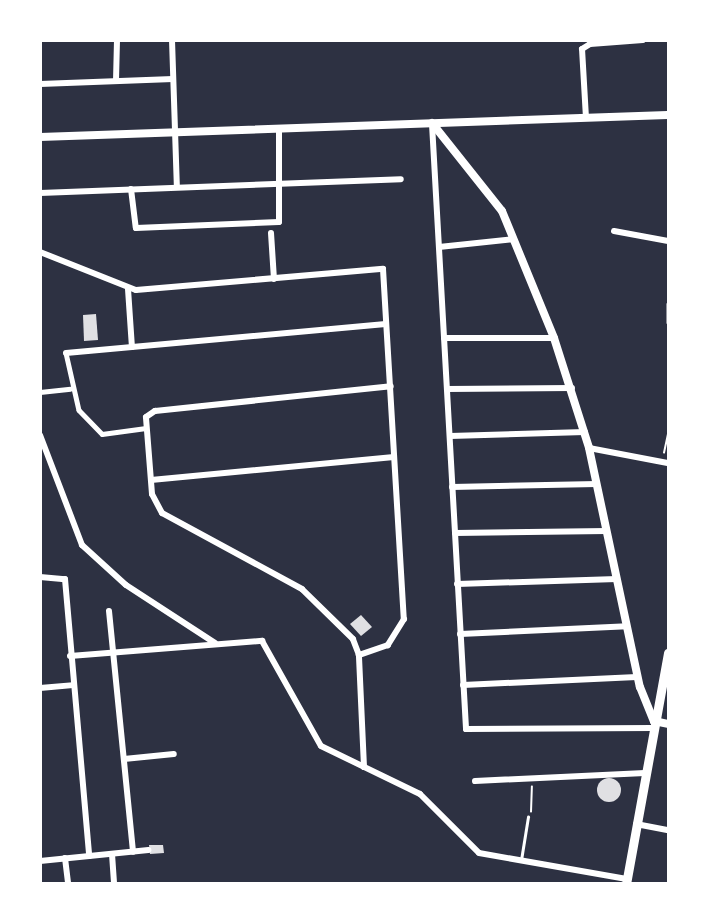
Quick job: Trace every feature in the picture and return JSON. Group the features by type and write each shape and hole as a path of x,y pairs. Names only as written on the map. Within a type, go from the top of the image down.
{"highway":[{"path":"626,881 653,725 669,653"}],"street":[{"path":"116,81 117,40"},
{"path":"172,40 177,187"},
{"path":"586,118 582,49 590,44 642,40"},
{"path":"40,84 173,79"},
{"path":"40,137 669,115"},
{"path":"432,123 489,189 514,239 554,338 585,432 637,677 653,725"},
{"path":"432,123 467,731 669,724"},
{"path":"131,189 136,228 280,221 279,129"},
{"path":"40,193 401,179"},
{"path":"614,231 669,241"},
{"path":"271,233 274,279"},
{"path":"439,247 514,239"},
{"path":"40,252 128,289 136,290 382,269 391,386 402,629 388,645 359,655"},
{"path":"128,289 132,347"},
{"path":"146,428 102,434 79,410 70,389 66,353 386,324"},
{"path":"444,339 554,338"},
{"path":"364,767 359,655 342,624 302,589 162,513 151,480 146,428 149,414 391,386"},
{"path":"447,389 572,388"},
{"path":"40,392 70,389"},
{"path":"450,436 585,432"},
{"path":"40,435 82,545 126,585 216,644"},
{"path":"589,448 665,463"},
{"path":"151,480 394,458"},
{"path":"452,487 597,484"},
{"path":"454,533 607,531"},
{"path":"40,577 62,576 89,856"},
{"path":"458,584 617,579"},
{"path":"109,611 133,852"},
{"path":"460,634 627,626"},
{"path":"70,656 216,644 266,644 321,746 420,794 479,853 520,863 626,881"},
{"path":"463,685 637,677"},
{"path":"40,688 73,684"},
{"path":"124,759 174,754"},
{"path":"475,781 645,773"},
{"path":"636,824 669,830"},
{"path":"40,861 148,850"},
{"path":"112,854 114,884"},
{"path":"65,858 68,884"}],"lane":[{"path":"520,863 528,817"}],"path":[{"path":"669,304 669,323"},
{"path":"665,463 669,434"},
{"path":"528,817 532,780"}],"building":[{"path":"96,314 98,340 84,341 83,315"},
{"path":"361,615 372,627 361,636 350,624"},
{"path":"609,778 614,779 620,785 620,795 614,801 609,802 604,801 598,795 597,790 598,785 604,779"},
{"path":"149,845 163,845 164,853 150,854"}]}
